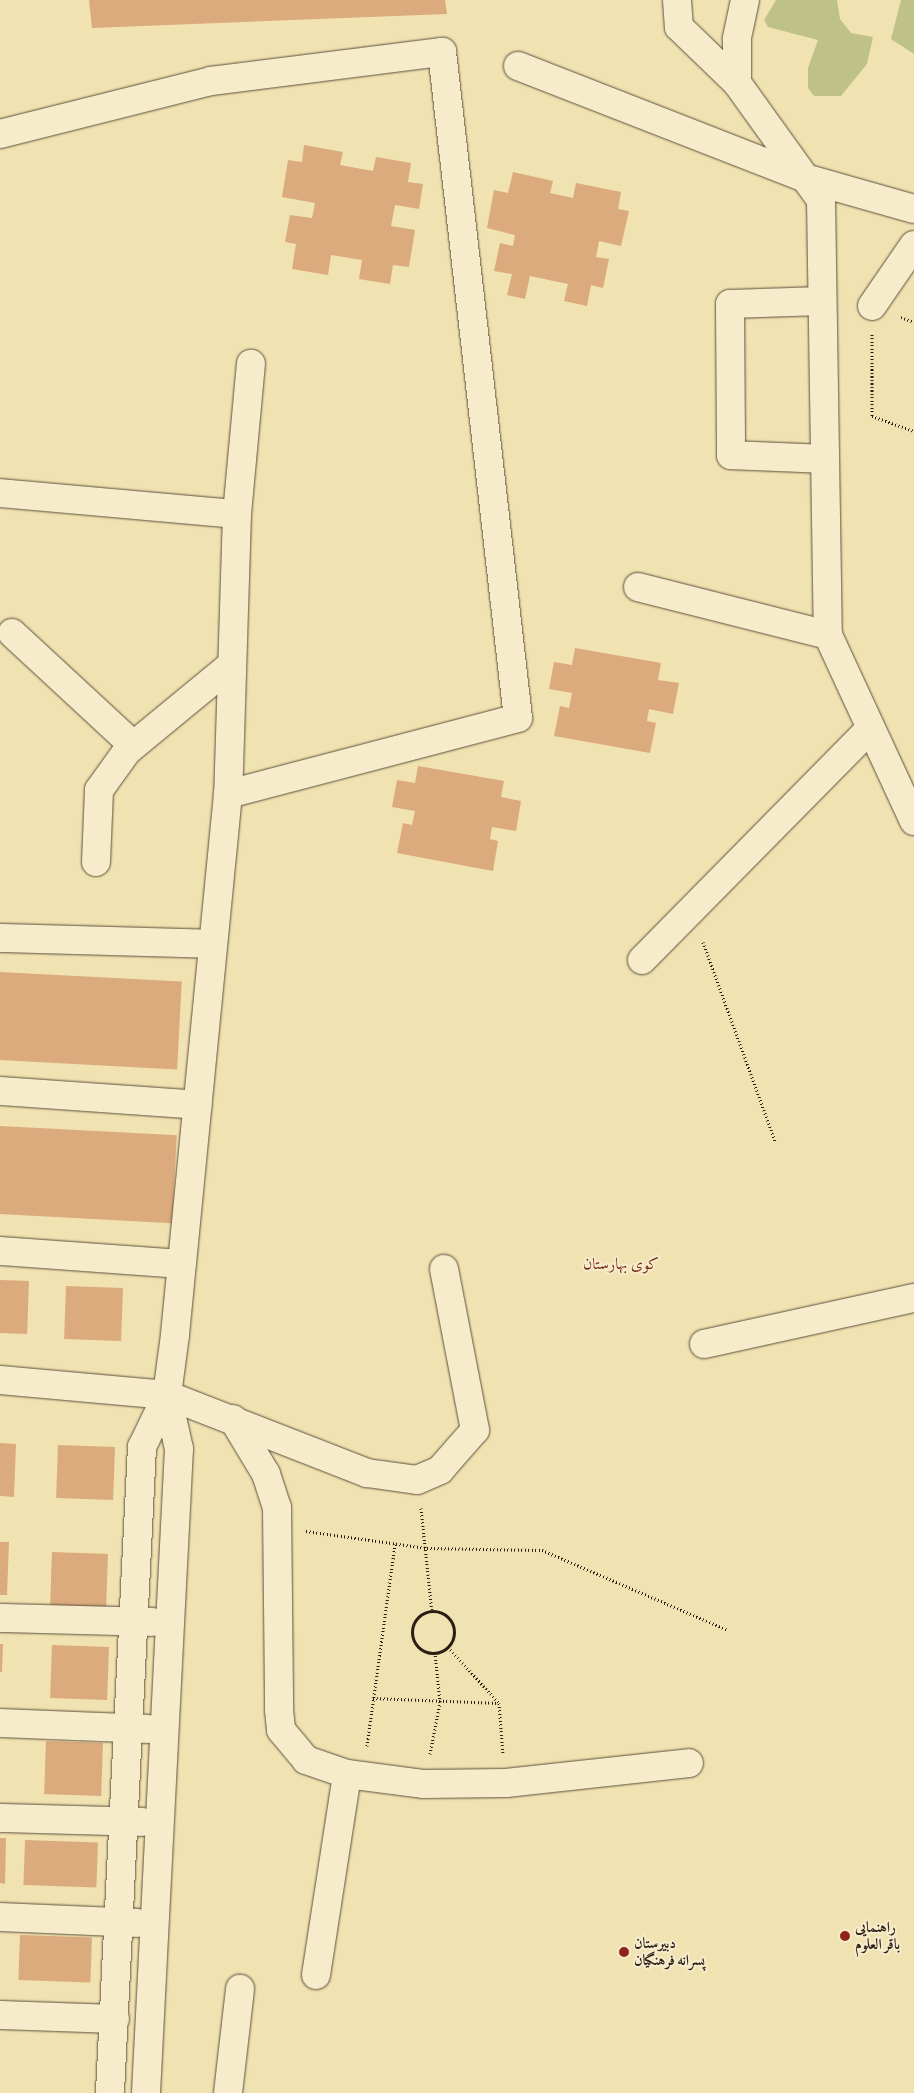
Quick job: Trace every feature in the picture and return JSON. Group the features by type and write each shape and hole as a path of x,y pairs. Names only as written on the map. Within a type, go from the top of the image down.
{"street":[{"path":"676,0 678,27 737,83 821,200 828,635 914,821"},
{"path":"737,83 737,39 745,0"},
{"path":"0,134 211,81 442,52 518,718 228,794"},
{"path":"518,66 805,178 914,209"},
{"path":"872,306 914,245"},
{"path":"822,301 730,304 731,455 825,459"},
{"path":"146,2093 158,1822 165,1730 179,1449 167,1395 182,1264 228,794 229,667 237,514 251,364"},
{"path":"0,493 237,514"},
{"path":"638,587 828,635"},
{"path":"12,632 133,745"},
{"path":"96,862 99,790 133,745 229,667"},
{"path":"642,960 870,729"},
{"path":"0,938 213,944"},
{"path":"0,1091 198,1105"},
{"path":"0,1251 182,1264"},
{"path":"0,1380 167,1395 233,1419 367,1473 417,1480 440,1470 475,1430 444,1269"},
{"path":"704,1344 914,1298"},
{"path":"110,2093 142,1447 167,1395"},
{"path":"233,1419 266,1474 279,1528 281,1730 306,1760 355,1774 424,1784 506,1783 689,1763"},
{"path":"0,1618 169,1622"},
{"path":"0,1723 165,1730"},
{"path":"316,1975 355,1774"},
{"path":"0,1818 158,1822"},
{"path":"0,1917 154,1923"},
{"path":"228,2093 240,1989"},
{"path":"0,2015 115,2019"}],"path":[{"path":"872,306 872,416 914,431"},
{"path":"692,910 775,1141"},
{"path":"417,1480 427,1548 432,1612"},
{"path":"279,1528 427,1548 542,1550 728,1630"},
{"path":"355,1774 374,1698 395,1544"},
{"path":"432,1612 450,1620 454,1633 448,1647 435,1653 421,1650 412,1638 413,1623 432,1612"},
{"path":"448,1647 499,1703 506,1783"},
{"path":"424,1784 440,1702 435,1653"},
{"path":"374,1698 499,1703"}],"green space":[{"path":"776,0 837,0 840,19 851,33 873,37 867,64 841,96 814,96 808,88 808,68 818,40 768,27 764,20"},
{"path":"901,0 914,0 914,54 891,39"}],"building":[{"path":"89,0 445,0 447,14 92,28"},
{"path":"304,145 343,152 340,165 373,171 376,157 411,163 408,182 423,184 419,209 395,205 391,226 415,230 409,267 393,265 390,284 359,279 362,260 331,255 328,275 292,269 296,244 285,242 290,215 312,218 315,203 282,197 288,160 302,162"},
{"path":"513,172 553,181 550,193 573,198 576,183 621,192 618,209 629,211 621,246 599,241 596,257 609,259 603,288 591,285 587,306 564,301 568,284 530,276 525,299 507,295 512,274 494,271 500,243 513,246 515,235 487,228 494,190 508,193"},
{"path":"575,648 661,663 658,680 679,683 673,714 649,709 647,721 656,723 650,753 554,736 560,706 569,708 572,693 549,689 554,662 572,665"},
{"path":"418,766 504,781 501,797 521,801 516,831 492,827 490,839 498,841 493,871 397,853 403,823 412,825 415,811 392,807 397,780 415,783"},
{"path":"0,972 182,982 177,1069 0,1060"},
{"path":"0,1126 177,1135 172,1223 0,1214"},
{"path":"0,1280 29,1281 27,1334 0,1333"},
{"path":"66,1286 123,1288 121,1341 64,1339"},
{"path":"0,1443 16,1444 14,1497 0,1496"},
{"path":"58,1445 115,1447 113,1500 56,1498"},
{"path":"0,1542 9,1542 7,1595 0,1595"},
{"path":"52,1552 108,1554 106,1607 50,1605"},
{"path":"0,1644 3,1644 2,1672 0,1672"},
{"path":"52,1645 109,1647 107,1700 50,1698"},
{"path":"46,1741 103,1743 101,1796 44,1794"},
{"path":"0,1838 6,1838 5,1884 0,1883"},
{"path":"25,1840 98,1843 96,1888 23,1885"},
{"path":"20,1935 92,1938 90,1982 18,1980"}],"place":[{"name":"راهنمایی باقر العلوم","path":"845,1936"},
{"name":"دبیرستان پسرانه فرهنگیان","path":"624,1952"}],"district":[{"name":"کوی بهارستان","path":"621,1264"}]}
